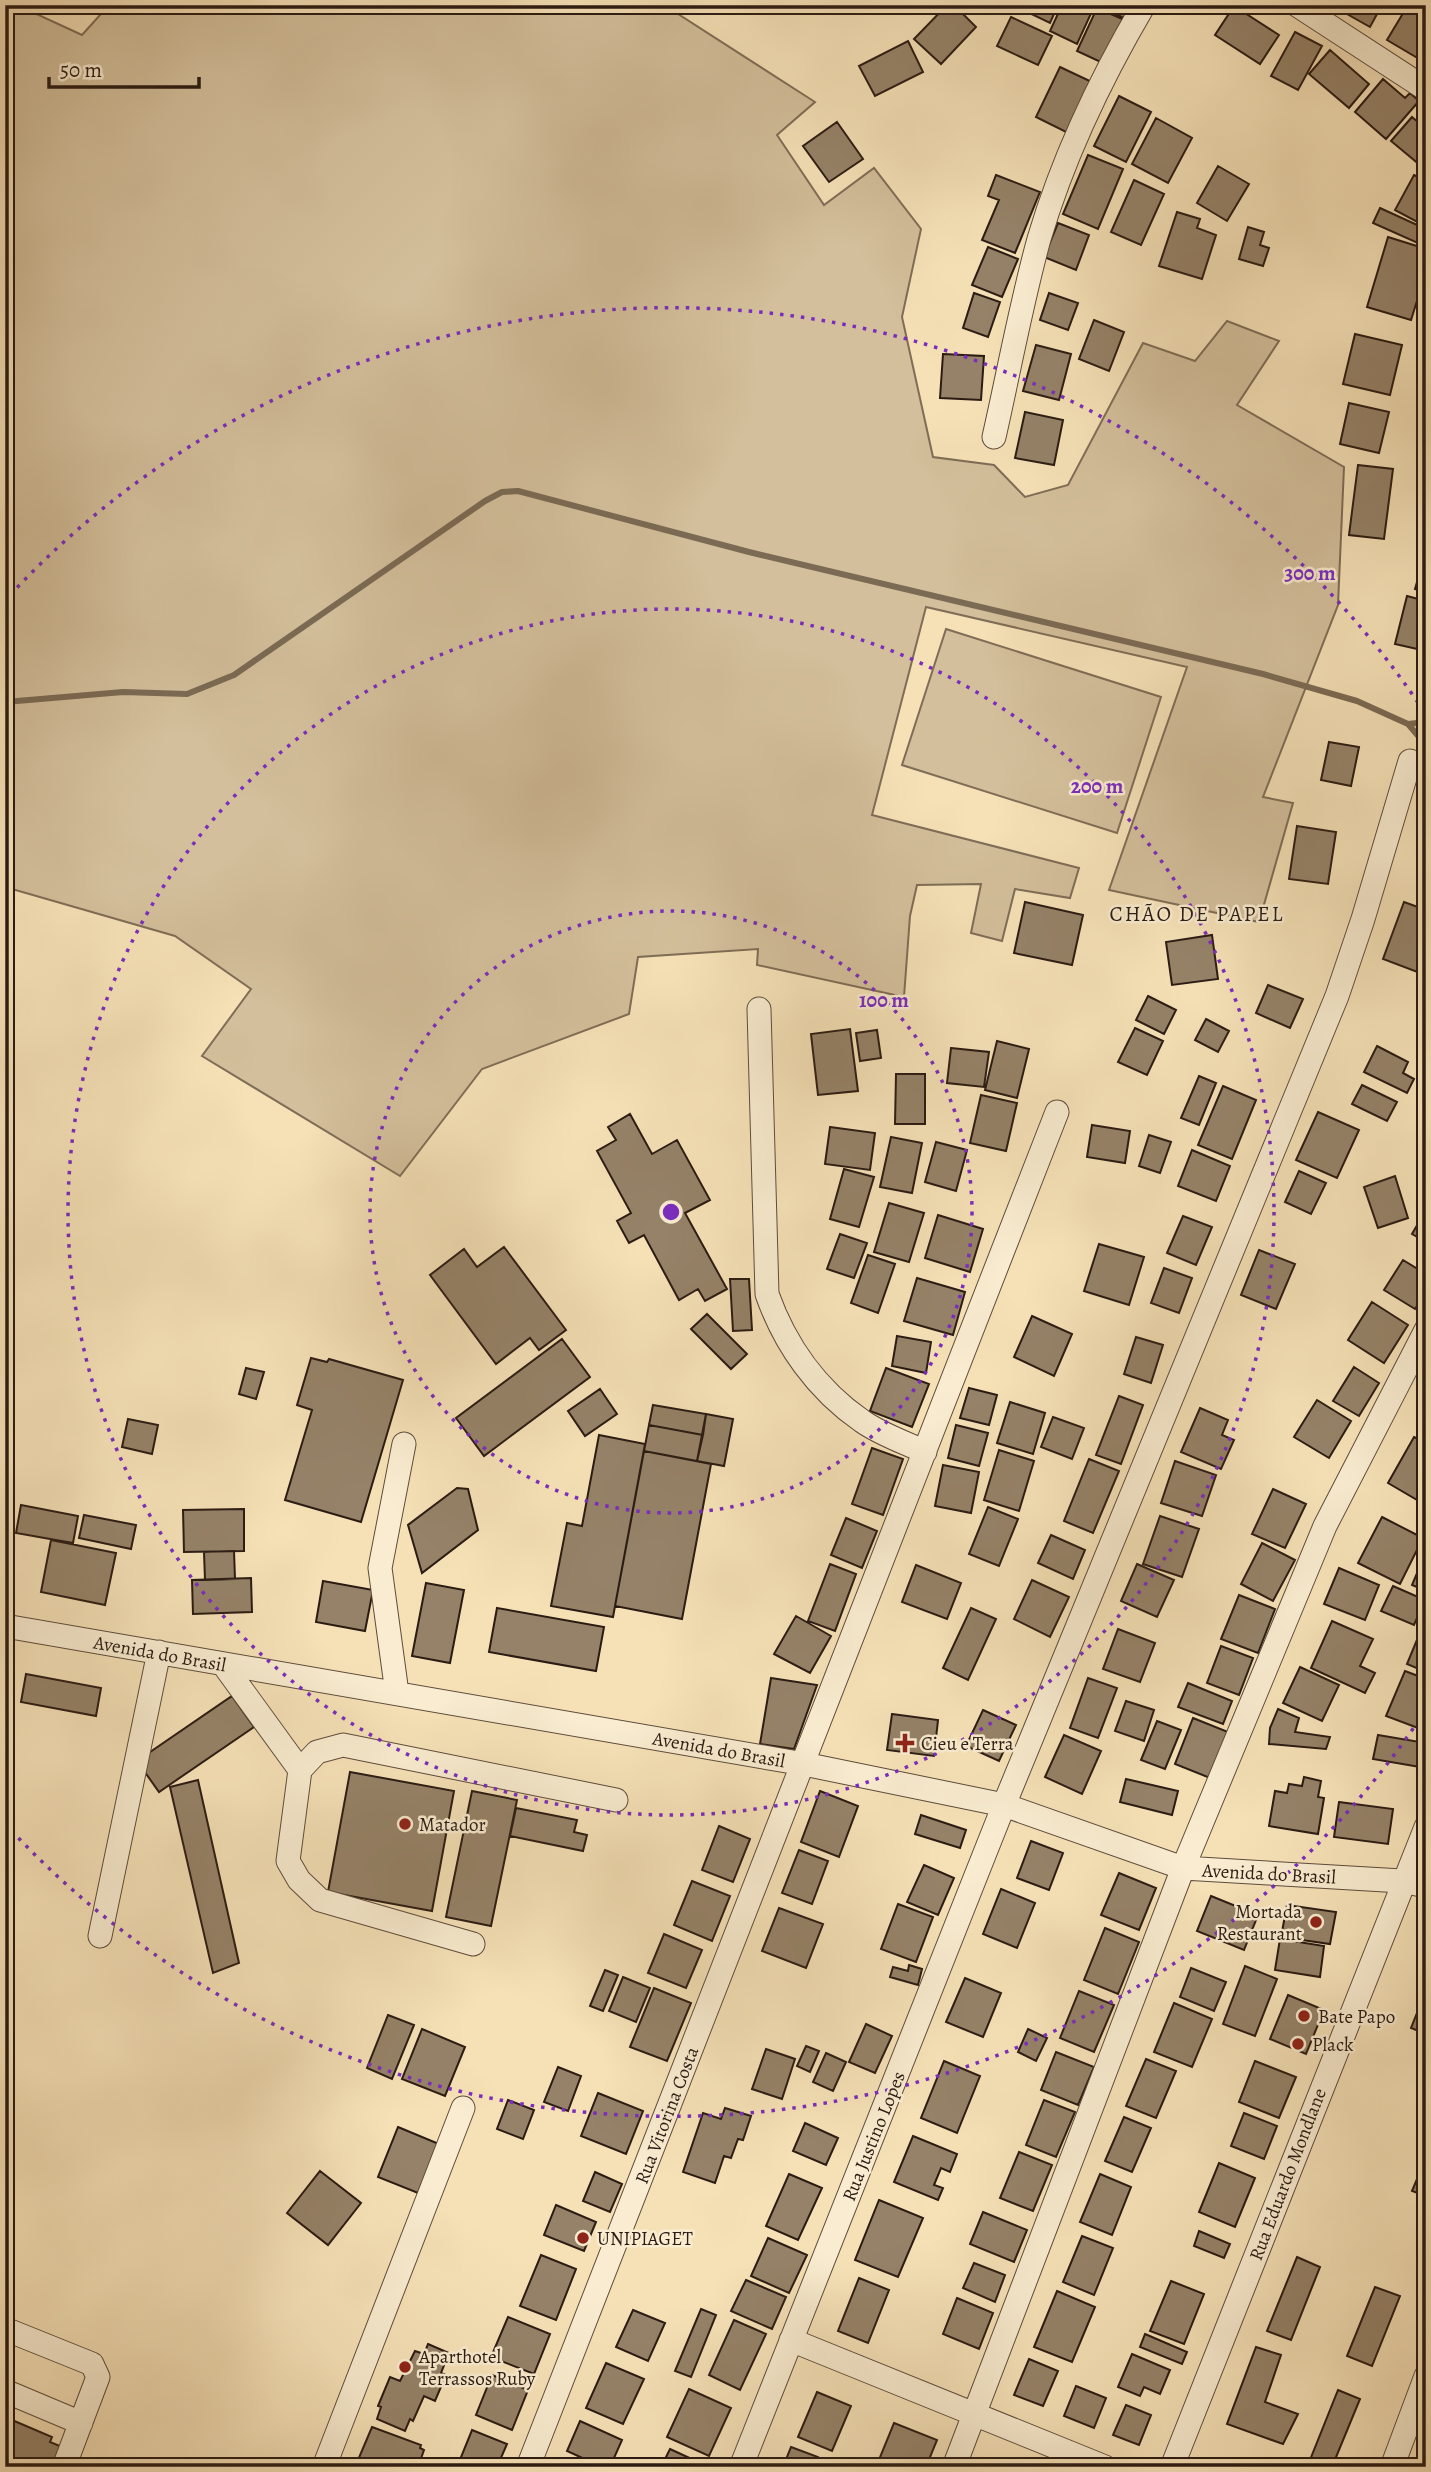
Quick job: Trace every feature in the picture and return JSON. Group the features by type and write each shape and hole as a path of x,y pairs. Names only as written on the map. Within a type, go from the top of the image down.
{"street":[{"path":"994,437 1039,240 1059,181 1099,90 1144,5"},
{"path":"1297,5 1426,89"},
{"name":"Rua Justino Lopes","path":"741,2467 1004,1805 1337,996 1410,761"},
{"path":"759,1009 766,1294 775,1318 809,1372 837,1400 863,1422 925,1452"},
{"name":"Rua Vitorina Costa","path":"528,2467 1057,1112"},
{"path":"954,2467 1183,1868 1325,1526 1426,1330"},
{"path":"397,1693 380,1568 404,1444"},
{"name":"Avenida do Brasil","path":"5,1626 804,1764 1004,1805 1183,1868 1402,1881 1426,1886"},
{"path":"100,1936 159,1652"},
{"path":"223,1664 300,1770"},
{"path":"473,1944 320,1900 299,1880 288,1861 300,1770 317,1752 343,1745 616,1800"},
{"name":"Rua Eduardo Mondlane","path":"1172,2467 1426,1826"},
{"path":"324,2467 463,2108"},
{"path":"5,2329 92,2364 97,2370 98,2377 64,2467"},
{"path":"791,2340 1105,2467"},
{"path":"1392,2467 1426,2376"},
{"path":"5,2391 81,2423"}],"shaded area":[{"path":"5,5 17,5 82,35 109,5 664,5 815,102 777,135 824,205 874,168 921,229 902,317 933,457 994,465 1025,497 1068,485 1143,343 1195,361 1227,321 1279,341 1237,405 1344,467 1338,605 1263,797 1293,803 1259,922 1109,890 1187,667 926,607 872,815 1079,868 1070,898 1015,889 1002,941 971,933 981,884 917,885 910,916 904,997 757,965 758,949 638,957 629,1014 482,1069 400,1176 202,1056 251,989 175,936 5,887"},
{"path":"946,629 1161,697 1117,833 902,765"}],"building":[{"path":"947,5 954,5 976,27 941,64 914,39"},
{"path":"1025,5 1058,5 1050,23 1023,10"},
{"path":"1062,5 1094,7 1077,44 1050,31"},
{"path":"1096,5 1135,5 1128,20"},
{"path":"1331,5 1382,5 1370,27"},
{"path":"1408,5 1426,13 1426,63 1387,40"},
{"path":"1234,6 1279,35 1260,64 1215,35"},
{"path":"1097,8 1127,21 1107,65 1077,51"},
{"path":"1011,17 1052,36 1038,65 997,46"},
{"path":"1295,32 1322,46 1298,90 1271,76"},
{"path":"908,41 923,72 875,96 859,66"},
{"path":"1330,50 1369,84 1349,108 1309,74"},
{"path":"1060,67 1094,83 1070,134 1036,117"},
{"path":"1383,79 1405,98 1410,93 1419,101 1386,139 1355,112"},
{"path":"1119,96 1151,112 1126,162 1094,146"},
{"path":"1412,117 1426,129 1426,170 1391,141"},
{"path":"1156,118 1192,138 1168,183 1132,164"},
{"path":"837,122 863,159 829,182 803,146"},
{"path":"1088,155 1123,169 1098,229 1063,214"},
{"path":"1218,166 1249,184 1227,221 1197,203"},
{"path":"996,175 1040,192 1015,253 982,240 999,200 988,196"},
{"path":"1414,175 1426,181 1426,215 1421,224 1395,210"},
{"path":"1134,180 1164,194 1141,245 1111,232"},
{"path":"1380,208 1426,229 1420,244 1373,223"},
{"path":"1177,212 1200,219 1197,228 1216,235 1202,279 1159,266"},
{"path":"1058,223 1089,235 1076,270 1044,257"},
{"path":"1248,227 1264,232 1260,245 1269,248 1263,266 1239,259"},
{"path":"1388,237 1420,247 1418,254 1426,256 1426,272 1411,320 1367,307"},
{"path":"988,247 1018,259 1002,297 972,285"},
{"path":"974,293 1000,302 988,337 963,328"},
{"path":"1049,293 1078,303 1068,330 1040,320"},
{"path":"1094,320 1124,332 1109,371 1079,359"},
{"path":"1355,334 1402,345 1390,395 1343,384"},
{"path":"1036,345 1071,354 1059,400 1023,391"},
{"path":"943,354 984,356 981,400 940,398"},
{"path":"1349,403 1389,412 1379,453 1340,444"},
{"path":"1025,412 1063,420 1054,465 1015,458"},
{"path":"1358,465 1393,469 1384,539 1349,535"},
{"path":"1426,551 1426,592 1415,589"},
{"path":"1407,596 1426,601 1426,651 1395,644"},
{"path":"1329,742 1359,747 1351,786 1321,780"},
{"path":"1297,826 1336,832 1328,884 1289,879"},
{"path":"1025,902 1083,915 1072,965 1014,953"},
{"path":"1404,902 1426,910 1426,958 1420,973 1383,959"},
{"path":"1212,935 1218,979 1172,985 1166,942"},
{"path":"1268,985 1303,999 1290,1028 1256,1013"},
{"path":"1148,996 1176,1010 1164,1034 1136,1020"},
{"path":"1206,1019 1229,1031 1218,1052 1195,1040"},
{"path":"1135,1028 1163,1041 1147,1075 1118,1062"},
{"path":"850,1029 858,1091 818,1095 811,1034"},
{"path":"877,1030 881,1058 860,1061 856,1033"},
{"path":"997,1041 1029,1049 1017,1098 985,1090"},
{"path":"1377,1046 1408,1062 1403,1073 1414,1079 1407,1093 1364,1072"},
{"path":"951,1048 989,1052 984,1087 947,1083"},
{"path":"896,1074 925,1074 925,1124 895,1124"},
{"path":"1199,1076 1216,1083 1199,1125 1181,1118"},
{"path":"1362,1085 1397,1102 1387,1121 1352,1104"},
{"path":"1223,1086 1256,1100 1232,1159 1198,1145"},
{"path":"981,1095 1017,1103 1006,1151 970,1143"},
{"path":"1318,1112 1359,1130 1337,1178 1296,1160"},
{"path":"630,1114 652,1154 677,1140 710,1200 685,1213 727,1289 705,1301 698,1289 679,1300 644,1235 629,1243 617,1221 631,1213 597,1151 616,1140 608,1127"},
{"path":"1092,1125 1130,1131 1125,1163 1087,1157"},
{"path":"830,1127 875,1133 870,1170 825,1164"},
{"path":"1149,1135 1171,1142 1160,1173 1139,1166"},
{"path":"891,1137 922,1143 912,1193 880,1187"},
{"path":"936,1142 967,1150 956,1191 925,1182"},
{"path":"1192,1150 1230,1166 1216,1201 1178,1186"},
{"path":"844,1169 874,1177 859,1227 830,1219"},
{"path":"1299,1171 1326,1183 1311,1214 1285,1202"},
{"path":"1395,1176 1408,1218 1378,1228 1364,1187"},
{"path":"889,1203 924,1213 909,1262 874,1252"},
{"path":"1426,1210 1426,1242 1412,1234"},
{"path":"938,1215 983,1229 970,1272 925,1258"},
{"path":"1183,1216 1212,1227 1196,1265 1167,1253"},
{"path":"840,1234 867,1243 854,1278 827,1269"},
{"path":"1099,1244 1144,1257 1129,1305 1084,1291"},
{"path":"504,1247 566,1330 539,1350 530,1338 496,1364 430,1275 464,1249 477,1267"},
{"path":"1259,1250 1295,1264 1276,1309 1241,1295"},
{"path":"868,1255 895,1264 878,1313 851,1303"},
{"path":"1403,1260 1426,1274 1426,1292 1415,1309 1384,1290"},
{"path":"1164,1268 1192,1278 1179,1313 1151,1303"},
{"path":"917,1278 965,1292 953,1335 904,1321"},
{"path":"730,1279 749,1279 752,1330 733,1331"},
{"path":"1372,1302 1408,1325 1384,1363 1348,1340"},
{"path":"707,1314 747,1354 731,1369 691,1329"},
{"path":"1032,1316 1072,1334 1054,1376 1014,1357"},
{"path":"897,1336 931,1342 926,1373 892,1366"},
{"path":"1136,1337 1163,1345 1151,1383 1124,1374"},
{"path":"562,1339 590,1377 484,1456 456,1418"},
{"path":"311,1358 327,1362 329,1359 403,1380 361,1522 285,1500 312,1410 297,1405"},
{"path":"1354,1367 1379,1383 1359,1416 1333,1401"},
{"path":"246,1368 264,1372 256,1399 239,1394"},
{"path":"886,1368 929,1384 912,1427 870,1411"},
{"path":"969,1388 997,1395 989,1425 960,1418"},
{"path":"600,1389 617,1414 585,1436 568,1411"},
{"path":"1119,1396 1143,1405 1121,1464 1096,1455"},
{"path":"1317,1400 1351,1421 1329,1458 1294,1437"},
{"path":"1010,1402 1045,1413 1033,1454 997,1443"},
{"path":"653,1405 706,1414 703,1435 649,1425"},
{"path":"1200,1408 1228,1420 1222,1435 1234,1440 1221,1469 1181,1452"},
{"path":"706,1414 733,1419 724,1466 697,1461"},
{"path":"1053,1417 1084,1428 1072,1459 1041,1447"},
{"path":"128,1419 158,1425 152,1454 122,1447"},
{"path":"649,1425 703,1435 697,1461 644,1451"},
{"path":"956,1425 988,1433 979,1466 948,1458"},
{"path":"599,1435 645,1444 613,1617 551,1606 567,1523 582,1526"},
{"path":"1414,1437 1426,1443 1424,1504 1388,1483"},
{"path":"872,1448 903,1459 883,1515 852,1504"},
{"path":"999,1450 1034,1461 1019,1511 984,1500"},
{"path":"644,1451 711,1464 682,1619 615,1606"},
{"path":"1089,1459 1119,1471 1093,1533 1064,1521"},
{"path":"1175,1461 1216,1475 1202,1516 1161,1503"},
{"path":"943,1465 979,1472 971,1513 935,1506"},
{"path":"457,1488 468,1489 478,1530 422,1573 408,1525"},
{"path":"1273,1489 1306,1504 1285,1548 1252,1534"},
{"path":"21,1505 78,1516 73,1543 16,1533"},
{"path":"988,1507 1018,1519 999,1566 969,1554"},
{"path":"244,1509 244,1551 184,1552 183,1510"},
{"path":"84,1515 136,1525 131,1549 79,1538"},
{"path":"1160,1516 1199,1529 1182,1577 1143,1564"},
{"path":"1382,1517 1423,1538 1400,1584 1358,1563"},
{"path":"846,1518 877,1531 862,1568 831,1555"},
{"path":"1051,1535 1085,1550 1073,1579 1038,1563"},
{"path":"51,1540 116,1553 105,1605 41,1592"},
{"path":"1262,1543 1295,1560 1273,1601 1241,1584"},
{"path":"234,1551 235,1579 205,1580 204,1552"},
{"path":"1426,1552 1426,1591 1412,1585"},
{"path":"830,1564 856,1574 835,1631 808,1621"},
{"path":"1137,1564 1174,1580 1157,1617 1121,1601"},
{"path":"916,1565 961,1583 947,1619 902,1602"},
{"path":"1339,1568 1379,1585 1365,1620 1324,1604"},
{"path":"251,1578 252,1612 193,1614 192,1580"},
{"path":"1032,1580 1069,1597 1050,1637 1014,1619"},
{"path":"323,1581 373,1590 365,1631 316,1622"},
{"path":"426,1583 464,1590 450,1663 412,1656"},
{"path":"1393,1586 1425,1600 1414,1625 1381,1611"},
{"path":"1239,1595 1275,1609 1258,1653 1221,1639"},
{"path":"497,1608 604,1627 596,1671 489,1652"},
{"path":"971,1608 996,1619 968,1680 943,1668"},
{"path":"796,1616 831,1636 810,1673 774,1654"},
{"path":"1426,1618 1426,1672 1407,1664"},
{"path":"1332,1621 1373,1639 1360,1666 1375,1673 1365,1693 1311,1668"},
{"path":"1118,1629 1155,1643 1140,1682 1103,1669"},
{"path":"1221,1646 1253,1658 1239,1695 1207,1683"},
{"path":"1300,1667 1339,1685 1322,1721 1283,1703"},
{"path":"1405,1671 1426,1679 1426,1731 1386,1716"},
{"path":"26,1674 101,1688 96,1716 21,1702"},
{"path":"771,1678 817,1685 794,1749 760,1744"},
{"path":"1088,1678 1117,1688 1098,1738 1070,1728"},
{"path":"1188,1683 1232,1701 1223,1724 1178,1707"},
{"path":"232,1696 254,1727 159,1792 137,1761"},
{"path":"1126,1701 1154,1710 1144,1741 1115,1731"},
{"path":"1278,1709 1299,1718 1295,1732 1330,1737 1326,1749 1269,1744 1270,1728"},
{"path":"983,1710 1016,1725 999,1761 966,1746"},
{"path":"892,1714 938,1720 934,1756 887,1750"},
{"path":"1193,1718 1228,1732 1210,1778 1175,1764"},
{"path":"1157,1721 1181,1730 1165,1769 1141,1760"},
{"path":"1064,1735 1101,1751 1082,1794 1045,1777"},
{"path":"1378,1735 1426,1743 1426,1768 1373,1759"},
{"path":"350,1772 454,1791 432,1911 328,1892"},
{"path":"1304,1777 1321,1781 1318,1797 1324,1798 1318,1834 1269,1826 1275,1791 1287,1793 1289,1784 1302,1786"},
{"path":"1126,1779 1178,1791 1172,1815 1120,1802"},
{"path":"198,1780 239,1963 213,1973 170,1787"},
{"path":"472,1791 517,1800 491,1926 446,1917"},
{"path":"820,1791 858,1806 839,1857 801,1842"},
{"path":"1339,1802 1393,1809 1388,1844 1334,1837"},
{"path":"516,1808 577,1820 574,1832 587,1835 583,1851 510,1836"},
{"path":"921,1815 966,1830 960,1848 915,1834"},
{"path":"719,1826 750,1839 733,1882 702,1870"},
{"path":"1031,1841 1063,1853 1049,1890 1017,1878"},
{"path":"799,1850 828,1861 812,1904 782,1893"},
{"path":"924,1865 954,1878 938,1915 907,1902"},
{"path":"1119,1873 1156,1888 1139,1930 1101,1915"},
{"path":"692,1881 730,1896 712,1941 674,1925"},
{"path":"1001,1889 1035,1903 1017,1948 983,1934"},
{"path":"1211,1896 1258,1915 1244,1950 1197,1931"},
{"path":"898,1904 933,1917 916,1962 881,1949"},
{"path":"1287,1905 1336,1912 1330,1944 1281,1937"},
{"path":"779,1908 823,1924 806,1968 762,1951"},
{"path":"1105,1928 1139,1942 1118,1994 1084,1980"},
{"path":"664,1934 702,1950 686,1988 648,1973"},
{"path":"1280,1939 1324,1946 1320,1977 1275,1970"},
{"path":"909,1965 922,1969 918,1985 890,1977 893,1967 908,1971"},
{"path":"1245,1966 1277,1979 1255,2036 1223,2024"},
{"path":"1191,1968 1226,1982 1214,2011 1180,1997"},
{"path":"605,1970 618,1975 603,2011 590,2006"},
{"path":"623,1977 650,1988 636,2022 609,2011"},
{"path":"965,1978 1001,1993 983,2037 946,2022"},
{"path":"654,1988 691,2003 667,2061 630,2047"},
{"path":"1079,1991 1114,2005 1094,2052 1060,2038"},
{"path":"1426,1994 1426,2034 1411,2028"},
{"path":"1288,1995 1324,2010 1306,2054 1270,2039"},
{"path":"1174,2003 1212,2019 1192,2067 1154,2052"},
{"path":"388,2015 414,2025 392,2079 367,2068"},
{"path":"866,2024 892,2036 875,2073 849,2062"},
{"path":"422,2029 465,2047 445,2096 402,2079"},
{"path":"1028,2029 1047,2038 1036,2061 1018,2052"},
{"path":"806,2046 819,2051 810,2072 797,2066"},
{"path":"766,2049 795,2059 782,2099 752,2089"},
{"path":"1056,2052 1094,2067 1078,2105 1041,2090"},
{"path":"826,2053 846,2062 833,2091 813,2082"},
{"path":"1146,2059 1176,2071 1156,2118 1126,2106"},
{"path":"944,2061 980,2076 957,2133 921,2118"},
{"path":"1255,2061 1296,2077 1279,2118 1239,2102"},
{"path":"558,2067 581,2076 568,2111 544,2102"},
{"path":"598,2093 643,2111 626,2154 581,2136"},
{"path":"508,2100 534,2110 523,2139 497,2129"},
{"path":"1044,2100 1075,2112 1056,2157 1026,2145"},
{"path":"725,2108 751,2116 743,2140 738,2139 731,2158 724,2156 715,2183 683,2172 703,2113 721,2119"},
{"path":"1244,2113 1277,2126 1264,2159 1231,2146"},
{"path":"1124,2117 1151,2128 1132,2172 1105,2161"},
{"path":"805,2123 838,2138 826,2165 793,2151"},
{"path":"398,2127 439,2144 418,2193 378,2177"},
{"path":"913,2136 957,2154 950,2172 941,2168 934,2185 943,2188 938,2200 894,2182"},
{"path":"1019,2152 1052,2165 1033,2211 1000,2198"},
{"path":"1219,2163 1255,2178 1235,2227 1199,2212"},
{"path":"1422,2167 1426,2169 1426,2196 1412,2191"},
{"path":"320,2171 361,2203 328,2245 287,2213"},
{"path":"595,2172 622,2184 610,2212 583,2201"},
{"path":"789,2174 822,2188 798,2240 766,2226"},
{"path":"1100,2174 1131,2187 1112,2235 1080,2222"},
{"path":"879,2200 923,2218 898,2277 855,2260"},
{"path":"556,2205 596,2222 584,2251 544,2235"},
{"path":"983,2212 1027,2230 1014,2262 970,2244"},
{"path":"1199,2231 1230,2244 1224,2258 1194,2246"},
{"path":"1082,2236 1113,2248 1094,2295 1063,2282"},
{"path":"768,2238 807,2255 789,2293 751,2276"},
{"path":"541,2255 576,2269 556,2320 520,2306"},
{"path":"1297,2257 1320,2267 1291,2340 1267,2331"},
{"path":"974,2263 1005,2275 995,2302 963,2288"},
{"path":"859,2278 889,2290 868,2343 838,2331"},
{"path":"746,2280 786,2297 772,2329 731,2311"},
{"path":"1171,2281 1204,2294 1184,2344 1150,2331"},
{"path":"1375,2287 1400,2296 1372,2366 1347,2356"},
{"path":"1057,2291 1095,2307 1072,2362 1034,2347"},
{"path":"957,2298 993,2313 979,2349 943,2334"},
{"path":"701,2309 716,2315 691,2377 675,2371"},
{"path":"633,2310 665,2323 648,2361 616,2347"},
{"path":"508,2317 550,2334 534,2374 491,2357"},
{"path":"734,2320 766,2334 740,2390 709,2375"},
{"path":"1145,2334 1187,2352 1182,2364 1140,2347"},
{"path":"428,2344 449,2353 441,2373 446,2375 435,2401 424,2396 413,2421 410,2419 405,2431 377,2419 381,2407 378,2406 390,2377 400,2381 415,2351 424,2354"},
{"path":"1256,2347 1281,2355 1265,2402 1298,2414 1283,2444 1227,2424"},
{"path":"1132,2354 1170,2370 1160,2394 1144,2387 1140,2396 1118,2387"},
{"path":"1029,2359 1058,2371 1043,2406 1014,2395"},
{"path":"606,2363 644,2379 623,2424 586,2408"},
{"path":"492,2375 528,2390 512,2430 476,2415"},
{"path":"1076,2386 1106,2398 1094,2428 1064,2416"},
{"path":"689,2389 731,2408 709,2456 667,2437"},
{"path":"1338,2390 1360,2399 1332,2467 1326,2467 1310,2460"},
{"path":"817,2392 851,2406 832,2451 798,2437"},
{"path":"1126,2405 1151,2415 1139,2445 1113,2435"},
{"path":"5,2417 52,2437 50,2442 67,2449 60,2467 14,2467 5,2463"},
{"path":"580,2421 622,2440 610,2467 602,2467 567,2451"},
{"path":"894,2423 937,2440 926,2467 876,2467"},
{"path":"372,2427 421,2445 420,2448 424,2450 418,2467 355,2467"},
{"path":"472,2430 507,2444 497,2467 457,2467"},
{"path":"791,2447 818,2457 814,2467 783,2467"},
{"path":"670,2449 709,2467 661,2467"}],"waterway":[{"path":"5,702 123,692 187,694 234,675 485,501 502,492 518,491 749,552 1263,674 1357,701 1408,724 1426,722"},
{"path":"1408,724 1420,738 1426,756"}],"place":[{"name":"Cieu e Terra","path":"905,1743"},
{"name":"Matador","path":"405,1824"},
{"name":"Mortada Restaurant","path":"1316,1922"},
{"name":"Bate Papo","path":"1304,2016"},
{"name":"Plack","path":"1298,2044"},
{"name":"UNIPIAGET","path":"583,2238"},
{"name":"Aparthotel Terrassos Ruby","path":"405,2367"}],"district":[{"name":"CHÃO DE PAPEL","path":"1197,914"}]}
